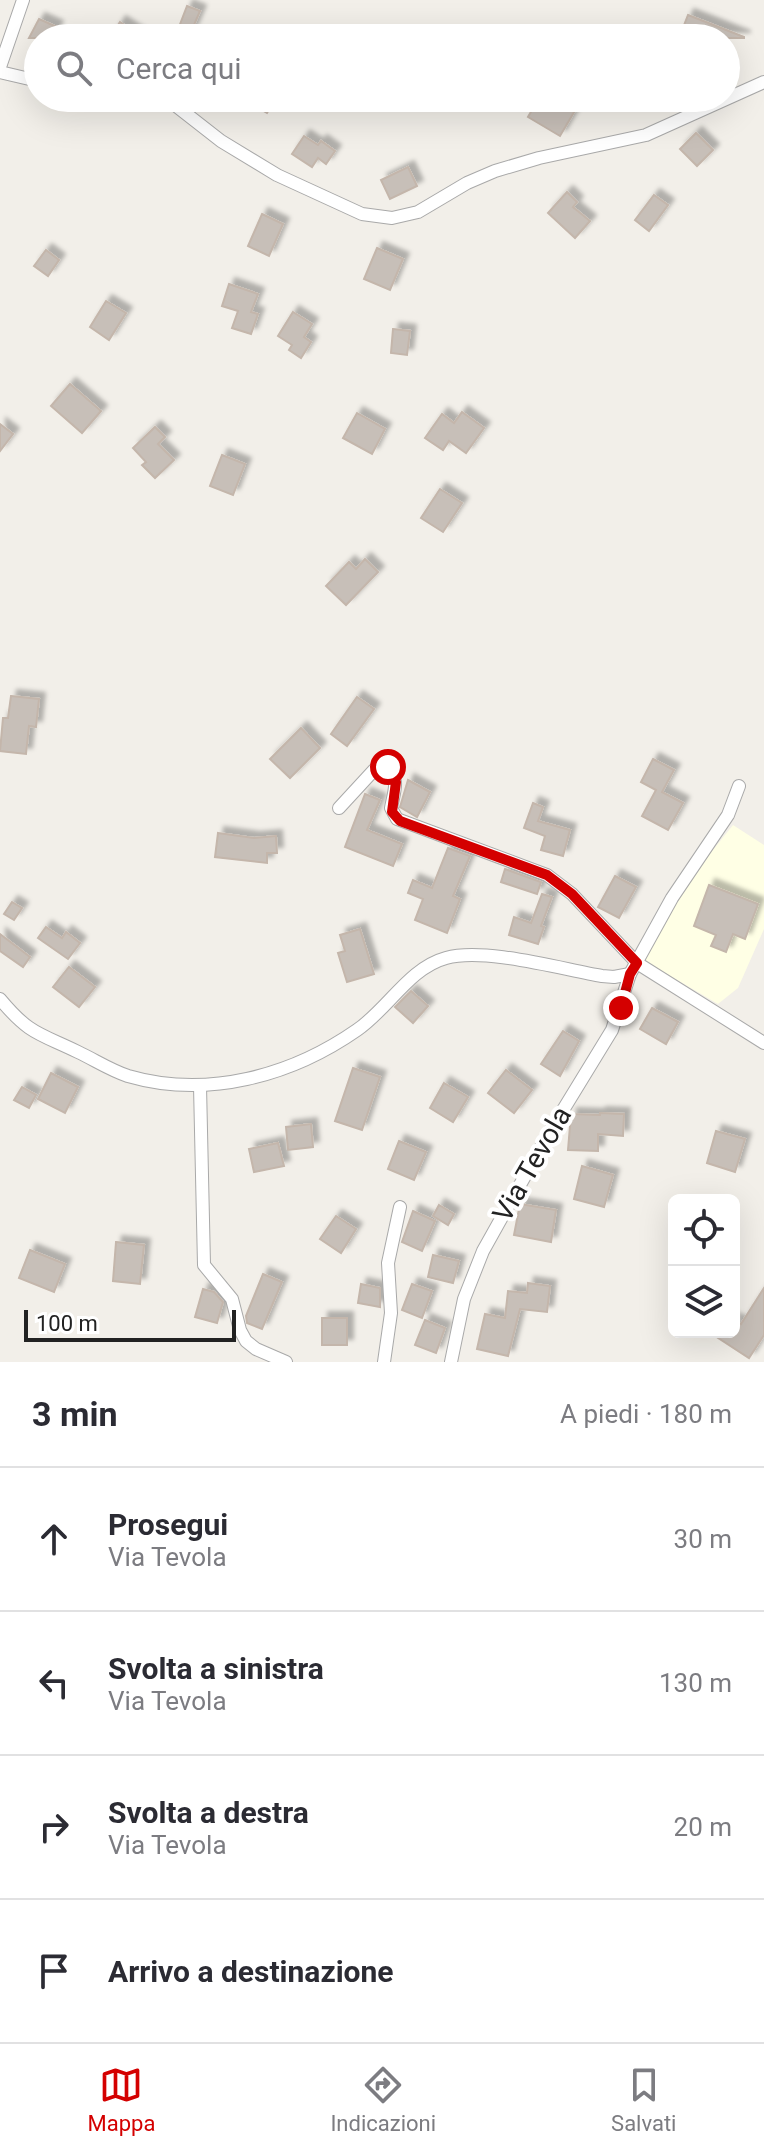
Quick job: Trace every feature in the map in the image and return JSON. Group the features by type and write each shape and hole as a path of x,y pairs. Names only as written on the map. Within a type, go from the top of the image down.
{"street":[{"path":"23,0 0,70 24,77"},
{"path":"740,93 764,82"},
{"path":"184,112 221,141 268,171 362,214 392,218 418,212 467,183 495,171 539,158 646,135 697,112"},
{"path":"339,808 374,770 385,766 393,773 396,782 391,808 397,819 547,875 572,894 633,969 764,1043"},
{"name":"Via Tevola","path":"451,1362 464,1299 478,1260 549,1133 612,1030 633,969 672,898 728,815 739,786"},
{"path":"0,999 34,1033 111,1070 150,1081 200,1086 235,1082 270,1072 334,1043 378,1014 418,973 445,958 476,955 608,977 633,969"},
{"path":"200,1086 204,1265 232,1299 246,1341 286,1362"},
{"path":"384,1362 391,1313 388,1263 400,1207"}],"shaded area":[{"path":"733,825 764,845 764,929 738,988 718,1004 645,961 675,897"}],"building":[{"path":"187,6 200,11 194,24 180,24"},
{"path":"688,15 711,24 684,24"},
{"path":"531,112 574,112 560,136 528,117"},
{"path":"696,133 713,150 697,166 680,149"},
{"path":"304,136 318,145 321,141 335,151 326,164 318,158 312,167 292,154"},
{"path":"408,167 417,186 390,199 381,180"},
{"path":"567,192 577,202 573,207 590,221 575,238 548,213"},
{"path":"654,195 668,205 649,231 635,220"},
{"path":"262,214 283,224 269,256 248,246"},
{"path":"377,248 403,259 390,290 364,279"},
{"path":"46,250 59,260 48,276 34,266"},
{"path":"229,284 258,294 251,312 258,314 251,334 232,328 238,311 222,306"},
{"path":"106,301 126,313 109,340 90,327"},
{"path":"293,312 312,324 304,337 311,342 301,358 289,350 292,345 278,336"},
{"path":"393,329 410,331 407,355 391,353"},
{"path":"70,384 101,411 82,433 51,406"},
{"path":"462,412 484,428 466,453 449,441 443,450 425,438 442,414 454,423"},
{"path":"357,413 385,429 372,454 343,438"},
{"path":"0,424 13,434 0,451"},
{"path":"155,427 165,437 158,444 174,460 155,478 142,465 146,462 133,448"},
{"path":"222,455 245,464 233,495 210,486"},
{"path":"440,489 462,503 443,532 421,518"},
{"path":"365,559 378,572 346,605 326,586 349,562 356,569"},
{"path":"11,696 39,699 36,727 29,726 26,754 0,751 3,718 8,718"},
{"path":"357,697 374,709 347,746 331,734"},
{"path":"301,728 320,748 290,778 270,759"},
{"path":"653,759 674,770 662,792 683,803 668,830 642,816 656,790 641,782"},
{"path":"408,780 430,792 417,817 400,807"},
{"path":"365,794 380,800 367,830 402,844 393,866 345,847"},
{"path":"533,803 543,807 538,821 570,830 563,856 541,850 545,836 524,828"},
{"path":"218,833 254,838 276,836 277,853 267,853 267,863 215,857"},
{"path":"448,848 470,856 453,896 460,899 447,933 415,920 423,899 408,893 413,880 432,888"},
{"path":"505,869 541,882 537,894 501,882"},
{"path":"615,876 636,887 619,918 598,907"},
{"path":"709,885 758,904 745,939 733,934 726,952 711,946 716,935 694,926"},
{"path":"542,894 552,897 538,944 509,935 514,917 531,923"},
{"path":"12,902 22,908 14,920 4,914"},
{"path":"46,927 62,938 66,932 80,943 68,959 38,938"},
{"path":"360,929 374,974 347,982 338,953 345,951 340,935"},
{"path":"0,934 30,957 23,967 0,951"},
{"path":"69,967 95,987 79,1007 53,987"},
{"path":"411,991 428,1006 413,1023 395,1007"},
{"path":"652,1008 678,1022 666,1044 640,1029"},
{"path":"563,1031 579,1041 560,1076 541,1064"},
{"path":"353,1068 380,1077 362,1130 335,1121"},
{"path":"506,1070 532,1090 514,1113 488,1093"},
{"path":"51,1073 78,1087 65,1113 38,1099"},
{"path":"444,1083 468,1097 453,1122 430,1108"},
{"path":"22,1087 36,1095 29,1108 14,1100"},
{"path":"571,1114 624,1114 623,1136 598,1134 598,1151 568,1150"},
{"path":"311,1124 313,1147 288,1150 286,1127"},
{"path":"716,1131 745,1139 735,1172 707,1163"},
{"path":"399,1141 426,1152 414,1180 388,1169"},
{"path":"278,1143 284,1166 254,1172 249,1149"},
{"path":"582,1166 613,1175 604,1207 574,1199"},
{"path":"520,1204 556,1210 551,1242 514,1235"},
{"path":"439,1205 454,1214 448,1225 433,1216"},
{"path":"413,1211 435,1221 422,1251 402,1242"},
{"path":"336,1216 356,1229 341,1253 320,1239"},
{"path":"116,1242 144,1245 140,1284 113,1281"},
{"path":"30,1250 65,1264 54,1292 19,1278"},
{"path":"433,1255 459,1261 453,1283 428,1277"},
{"path":"263,1274 282,1282 262,1329 247,1323 246,1316"},
{"path":"528,1283 550,1286 547,1312 520,1309 508,1356 477,1349 485,1314 505,1318 508,1291 527,1293"},
{"path":"361,1284 380,1288 380,1307 358,1303"},
{"path":"412,1284 432,1291 422,1318 402,1310"},
{"path":"764,1288 764,1335 749,1358 718,1338 740,1338 741,1324"},
{"path":"203,1289 214,1292 223,1302 217,1323 195,1317"},
{"path":"322,1318 347,1318 347,1345 322,1345"},
{"path":"425,1320 445,1328 436,1353 415,1345"}],"route":[{"path":"388,767 396,782 392,812 400,821 534,868 578,900 637,963 630,974 621,1008"}]}
